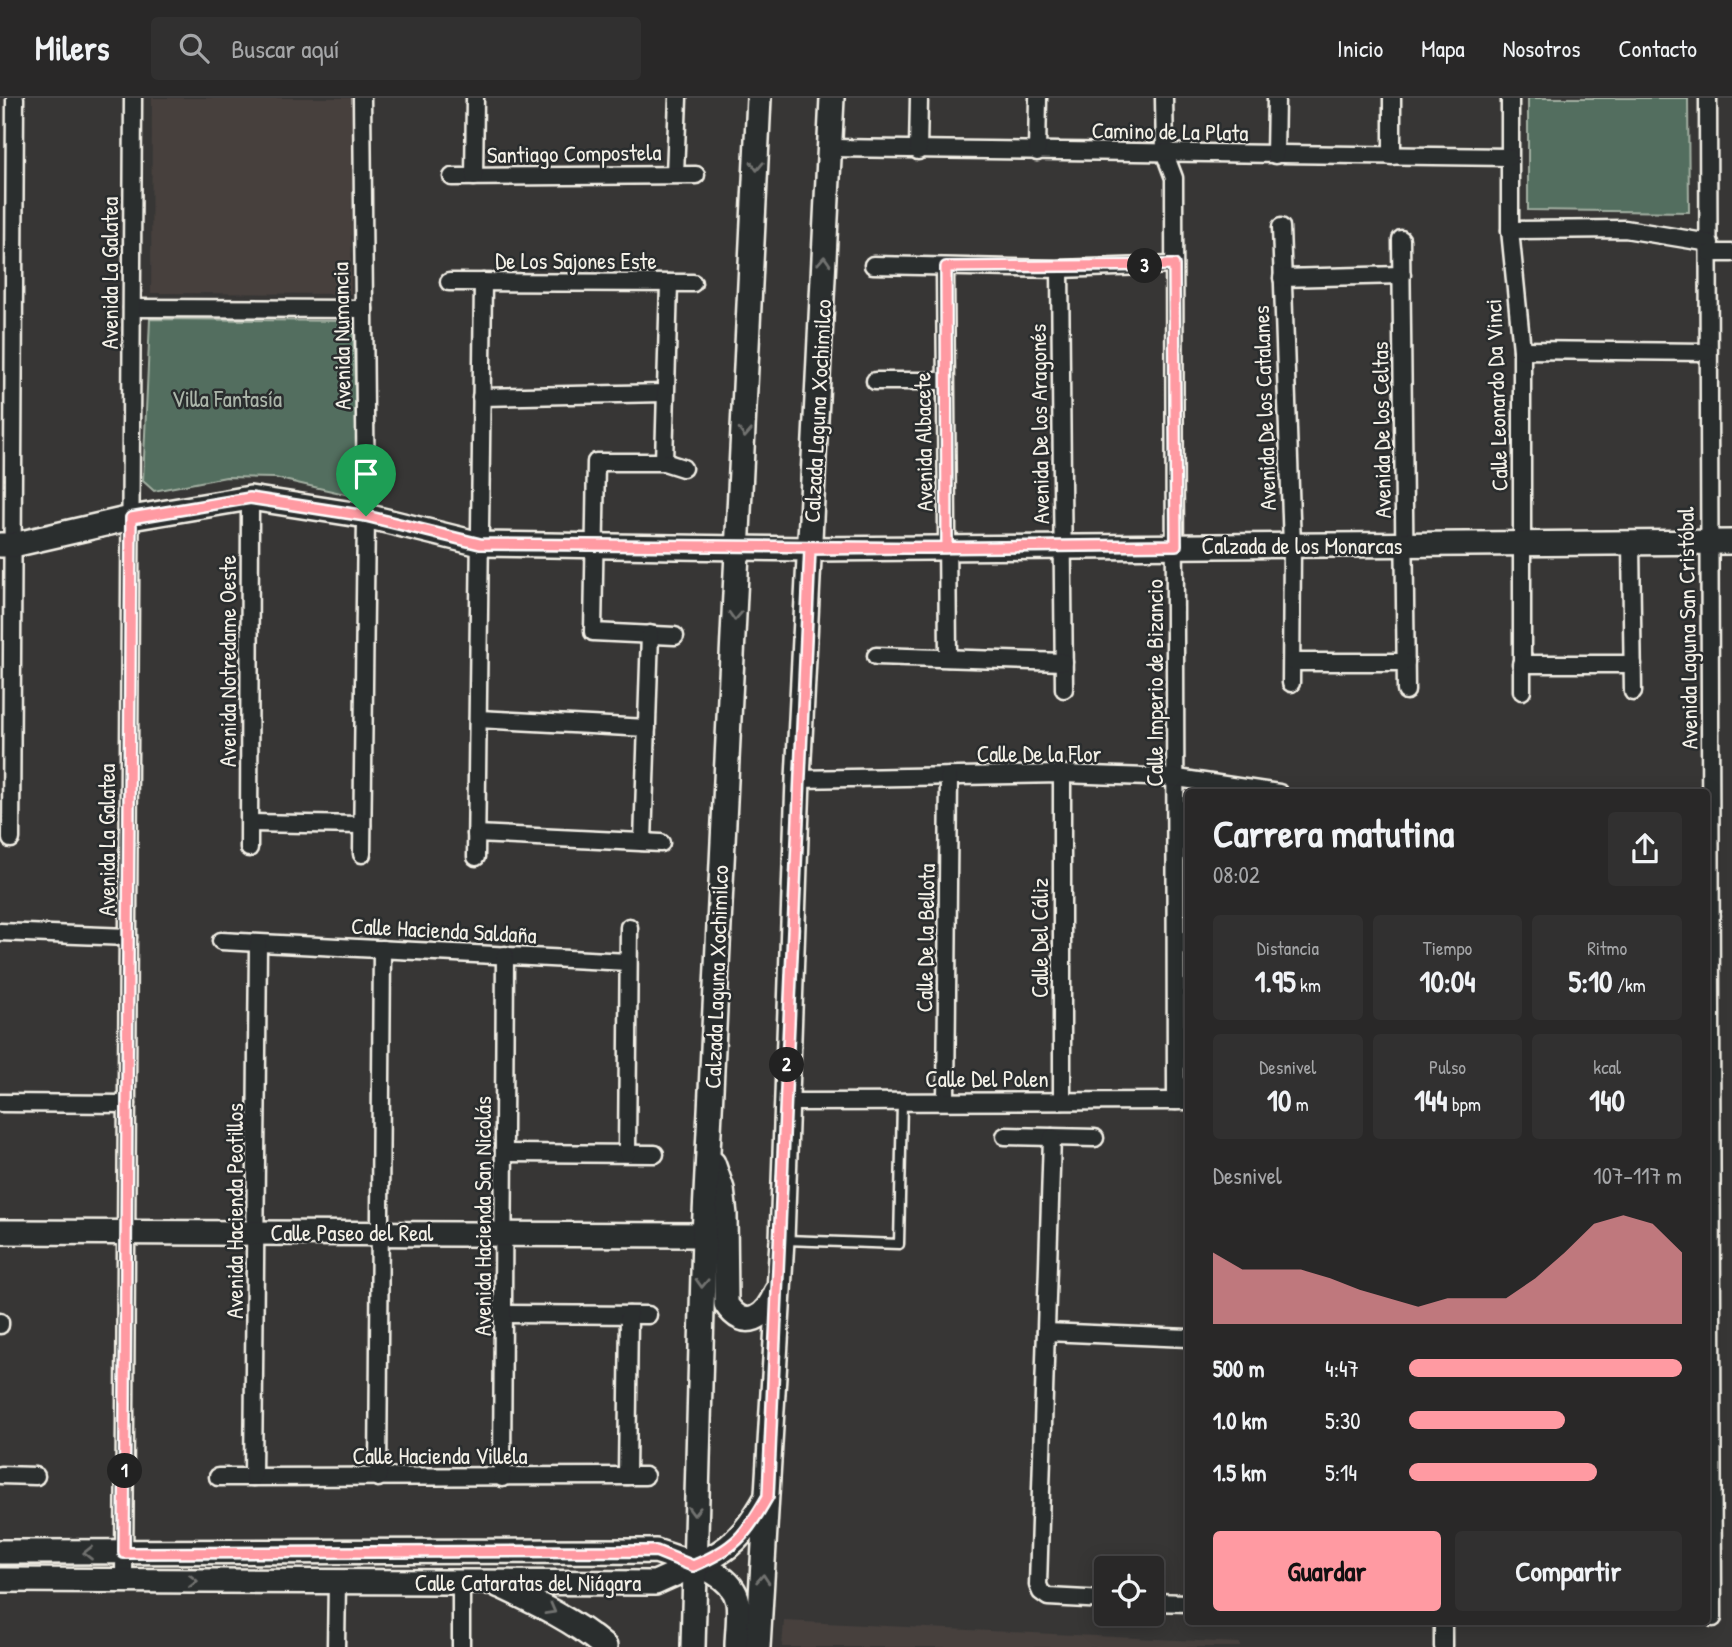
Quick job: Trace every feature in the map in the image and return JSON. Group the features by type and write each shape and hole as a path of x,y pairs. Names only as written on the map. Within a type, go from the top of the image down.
{"main road":[{"name":"Calzada Laguna Xochimilco","path":"693,1647 693,1566 704,1235 759,98"},
{"name":"Calzada Laguna Xochimilco","path":"758,1647 782,1240 798,779 832,98"},
{"name":"Calzada de los Monarcas","path":"6,545 131,518 250,498 366,516 480,544 595,548 810,549 1732,542"},
{"path":"709,1150 722,1189 725,1216 726,1304 732,1314 745,1319 759,1318 769,1310 779,1286"},
{"name":"Calle Paseo del Real","path":"0,1232 704,1235"},
{"path":"693,1566 730,1549 743,1535 768,1496"},
{"name":"Calle Cataratas del Niágara","path":"0,1552 656,1551 693,1566"},
{"path":"693,1566 721,1576 731,1585 738,1602 737,1647"},
{"name":"Calle Cataratas del Niágara","path":"0,1580 655,1583 693,1566"},
{"path":"492,1582 556,1613 605,1647"}],"street":[{"path":"11,839 6,807 6,545 15,98"},
{"name":"Avenida La Galatea","path":"124,1581 133,98"},
{"name":"Avenida Numancia","path":"362,98 366,516 362,854"},
{"path":"474,177 475,98"},
{"path":"675,174 678,98"},
{"path":"918,150 919,98"},
{"path":"1037,152 1038,98"},
{"name":"Calle Imperio de Bizancio","path":"1164,98 1165,154 1174,178 1177,778 1182,1101"},
{"path":"1275,155 1276,98"},
{"path":"1392,98 1392,156"},
{"name":"Calle Leonardo Da Vinci","path":"1510,98 1510,230 1522,350 1522,691"},
{"name":"Avenida Laguna San Cristóbal","path":"1708,98 1709,789"},
{"name":"Camino de La Plata","path":"830,148 1509,156"},
{"name":"Santiago Compostela","path":"452,177 696,175"},
{"name":"Avenida De los Catalanes","path":"1281,227 1292,546 1291,683"},
{"path":"1510,230 1625,229 1732,253"},
{"name":"Avenida De los Celtas","path":"1401,239 1406,691"},
{"path":"873,265 1060,269 1174,265"},
{"name":"Avenida Albacete","path":"946,267 948,659"},
{"name":"Avenida De los Aragonés","path":"1060,269 1064,689"},
{"path":"1282,278 1402,275"},
{"name":"De Los Sajones Este","path":"449,282 693,284"},
{"path":"476,858 483,282"},
{"path":"664,462 669,283"},
{"path":"132,308 364,309"},
{"path":"1522,350 1708,352"},
{"path":"875,381 945,381"},
{"path":"481,397 665,393"},
{"path":"675,636 593,632 596,462 664,462 683,468"},
{"name":"Avenida Notredame Oeste","path":"249,848 250,498"},
{"path":"1632,543 1633,692"},
{"path":"643,842 650,634"},
{"path":"876,656 1064,662"},
{"path":"1292,662 1406,662"},
{"path":"1521,664 1633,664"},
{"path":"478,719 647,728"},
{"name":"Calle De la Flor","path":"798,779 1062,775 1177,778 1252,789"},
{"name":"Calle Del Cáliz","path":"1062,775 1062,1101"},
{"name":"Calle De la Bellota","path":"946,1101 949,776"},
{"path":"250,823 362,825"},
{"path":"476,834 661,842"},
{"path":"627,1153 629,927"},
{"path":"0,932 128,937"},
{"name":"Calle Hacienda Saldaña","path":"221,941 628,961"},
{"name":"Avenida Hacienda Peotillos","path":"253,1477 258,944"},
{"path":"378,1478 382,949"},
{"name":"Avenida Hacienda San Nicolás","path":"502,1478 506,1153 505,955"},
{"name":"Calle Del Polen","path":"786,1102 1182,1101"},
{"path":"0,1103 127,1104"},
{"path":"1005,1136 1095,1138"},
{"path":"1052,1137 1038,1585 1041,1592 1048,1597 1094,1599"},
{"path":"506,1153 655,1154"},
{"name":"Avenida Laguna San Cristóbal","path":"1710,1234 1713,1619"},
{"path":"505,1314 648,1315"},
{"path":"627,1476 629,1315"},
{"path":"1046,1332 1185,1338"},
{"path":"0,1475 36,1476"},
{"name":"Calle Hacienda Villela","path":"218,1477 645,1476"},
{"path":"336,1647 337,1581"},
{"path":"461,1581 461,1647"},
{"path":"1164,1602 1185,1603"},
{"path":"1443,1625 1443,1647"}],"lane":[{"path":"782,1240 899,1244 902,1101"}],"shaded area":[{"path":"152,98 353,98 351,294 151,293"},
{"path":"784,1621 1240,1643 1240,1647 782,1647"}],"green space":[{"path":"1528,98 1688,98 1689,212 1528,210"},
{"name":"Villa Fantasía","path":"150,319 353,321 358,497 275,478 226,477 154,491 143,481"}],"route":[{"path":"366,516 250,498 131,518 124,1553 656,1551 693,1566 730,1549 755,1519 768,1496 782,1240 798,779 810,549 1064,547 1176,545 1174,265 1060,269 946,267 945,381 947,548 810,549 595,548 480,544 366,516"}]}
